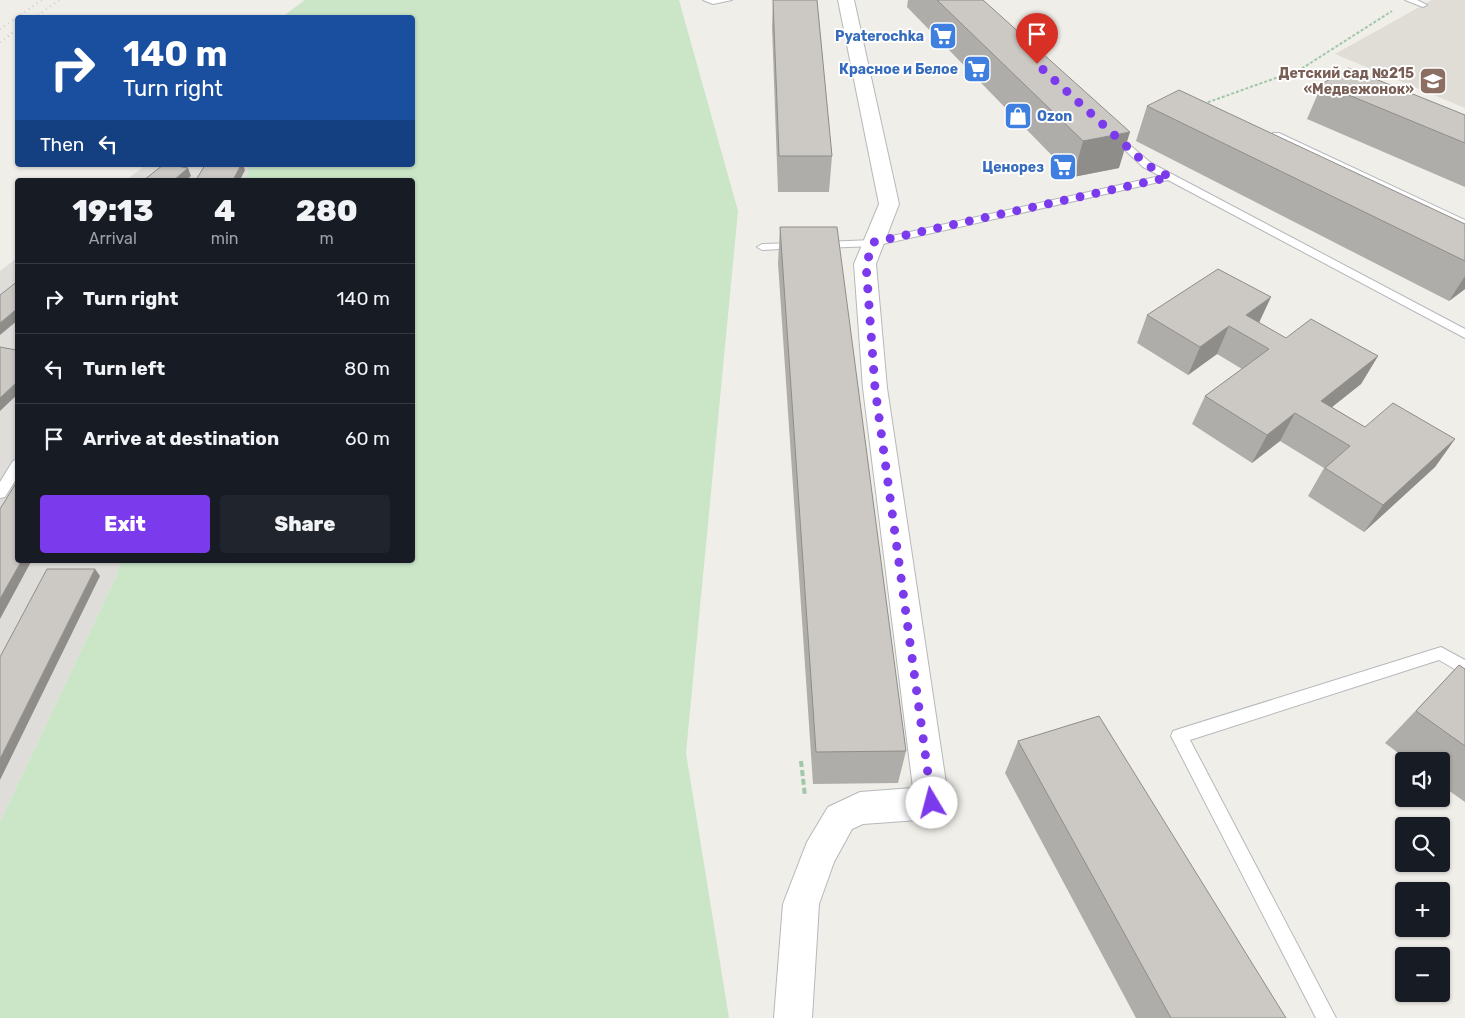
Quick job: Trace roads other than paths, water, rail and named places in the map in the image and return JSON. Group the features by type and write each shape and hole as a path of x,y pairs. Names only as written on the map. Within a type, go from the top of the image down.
{"street":[{"path":"793,1018 801,904 818,854 840,818 860,808 932,803 875,388 866,264 889,204 846,0"}],"lane":[{"path":"707,0 713,2 728,0"},
{"path":"1409,0 1423,5"},
{"path":"1105,127 1147,165 1465,334"},
{"path":"1276,135 1465,224"},
{"path":"762,247 874,242 1170,177"},
{"path":"0,493 15,469"},
{"path":"1326,1018 1179,736 1441,653 1465,668"}],"railway":[{"path":"20,15 42,0"},
{"path":"38,15 59,0"},
{"path":"0,29 15,19"},
{"path":"0,42 15,31"}],"place":[{"name":"Pyaterochka","path":"943,36"},
{"name":"Красное и Белое","path":"977,69"},
{"name":"Детский сад №215 «Медвежонок»","path":"1433,81"},
{"name":"Ozon","path":"1018,116"},
{"name":"Ценорез","path":"1063,167"}]}
